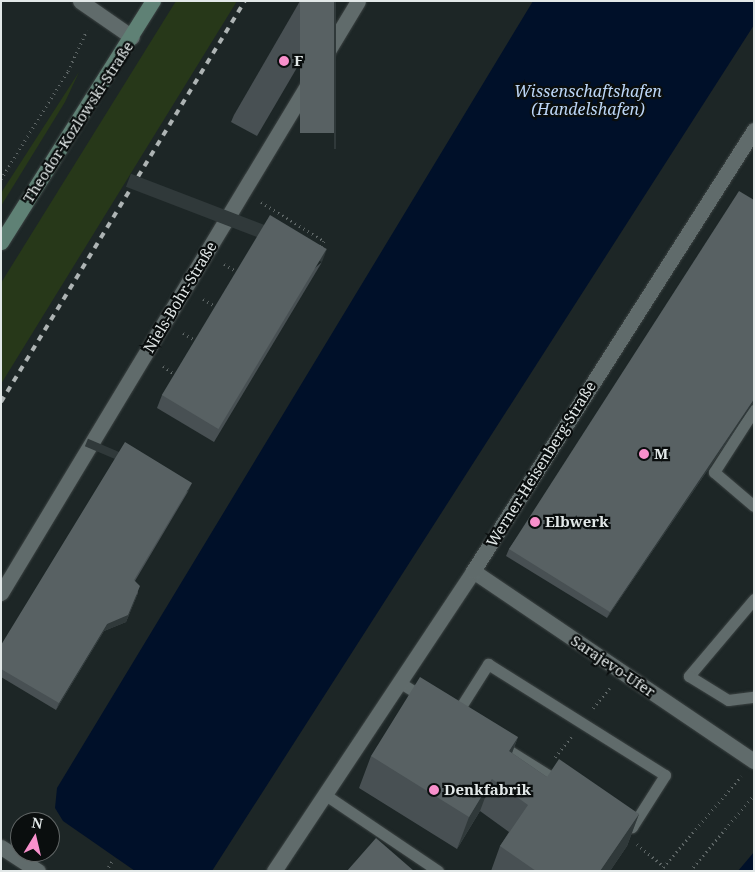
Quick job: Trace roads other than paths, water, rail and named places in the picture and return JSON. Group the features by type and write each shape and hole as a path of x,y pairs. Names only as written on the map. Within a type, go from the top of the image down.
{"main road":[{"name":"Theodor-Kozlowski-Straße","path":"1,242 153,1"}],"street":[{"path":"80,1 132,37"},
{"name":"Niels-Bohr-Straße","path":"1,593 358,1"},
{"name":"Werner-Heisenberg-Straße","path":"274,871 327,796 754,130"},
{"name":"Sarajevo-Ufer","path":"473,570 751,765"},
{"path":"1,847 38,871"}],"lane":[{"path":"754,410 714,472 754,506"},
{"path":"754,599 689,676 728,700 754,697"},
{"path":"399,682 459,719 488,664 665,775 632,827 616,817"},
{"path":"487,737 576,792"},
{"path":"327,796 438,871"}],"water":[{"name":"Wissenschaftshafen (Handelshafen)","path":"533,1 754,1 754,25 212,871 135,871 63,821 60,812 57,812 55,808 57,788"},
{"path":"754,852 754,871 738,871"}],"railway":[{"path":"1,402 245,1"}],"place":[{"name":"F","path":"284,61"},
{"name":"M","path":"644,454"},
{"name":"Elbwerk","path":"535,522"},
{"name":"Denkfabrik","path":"434,790"}]}
